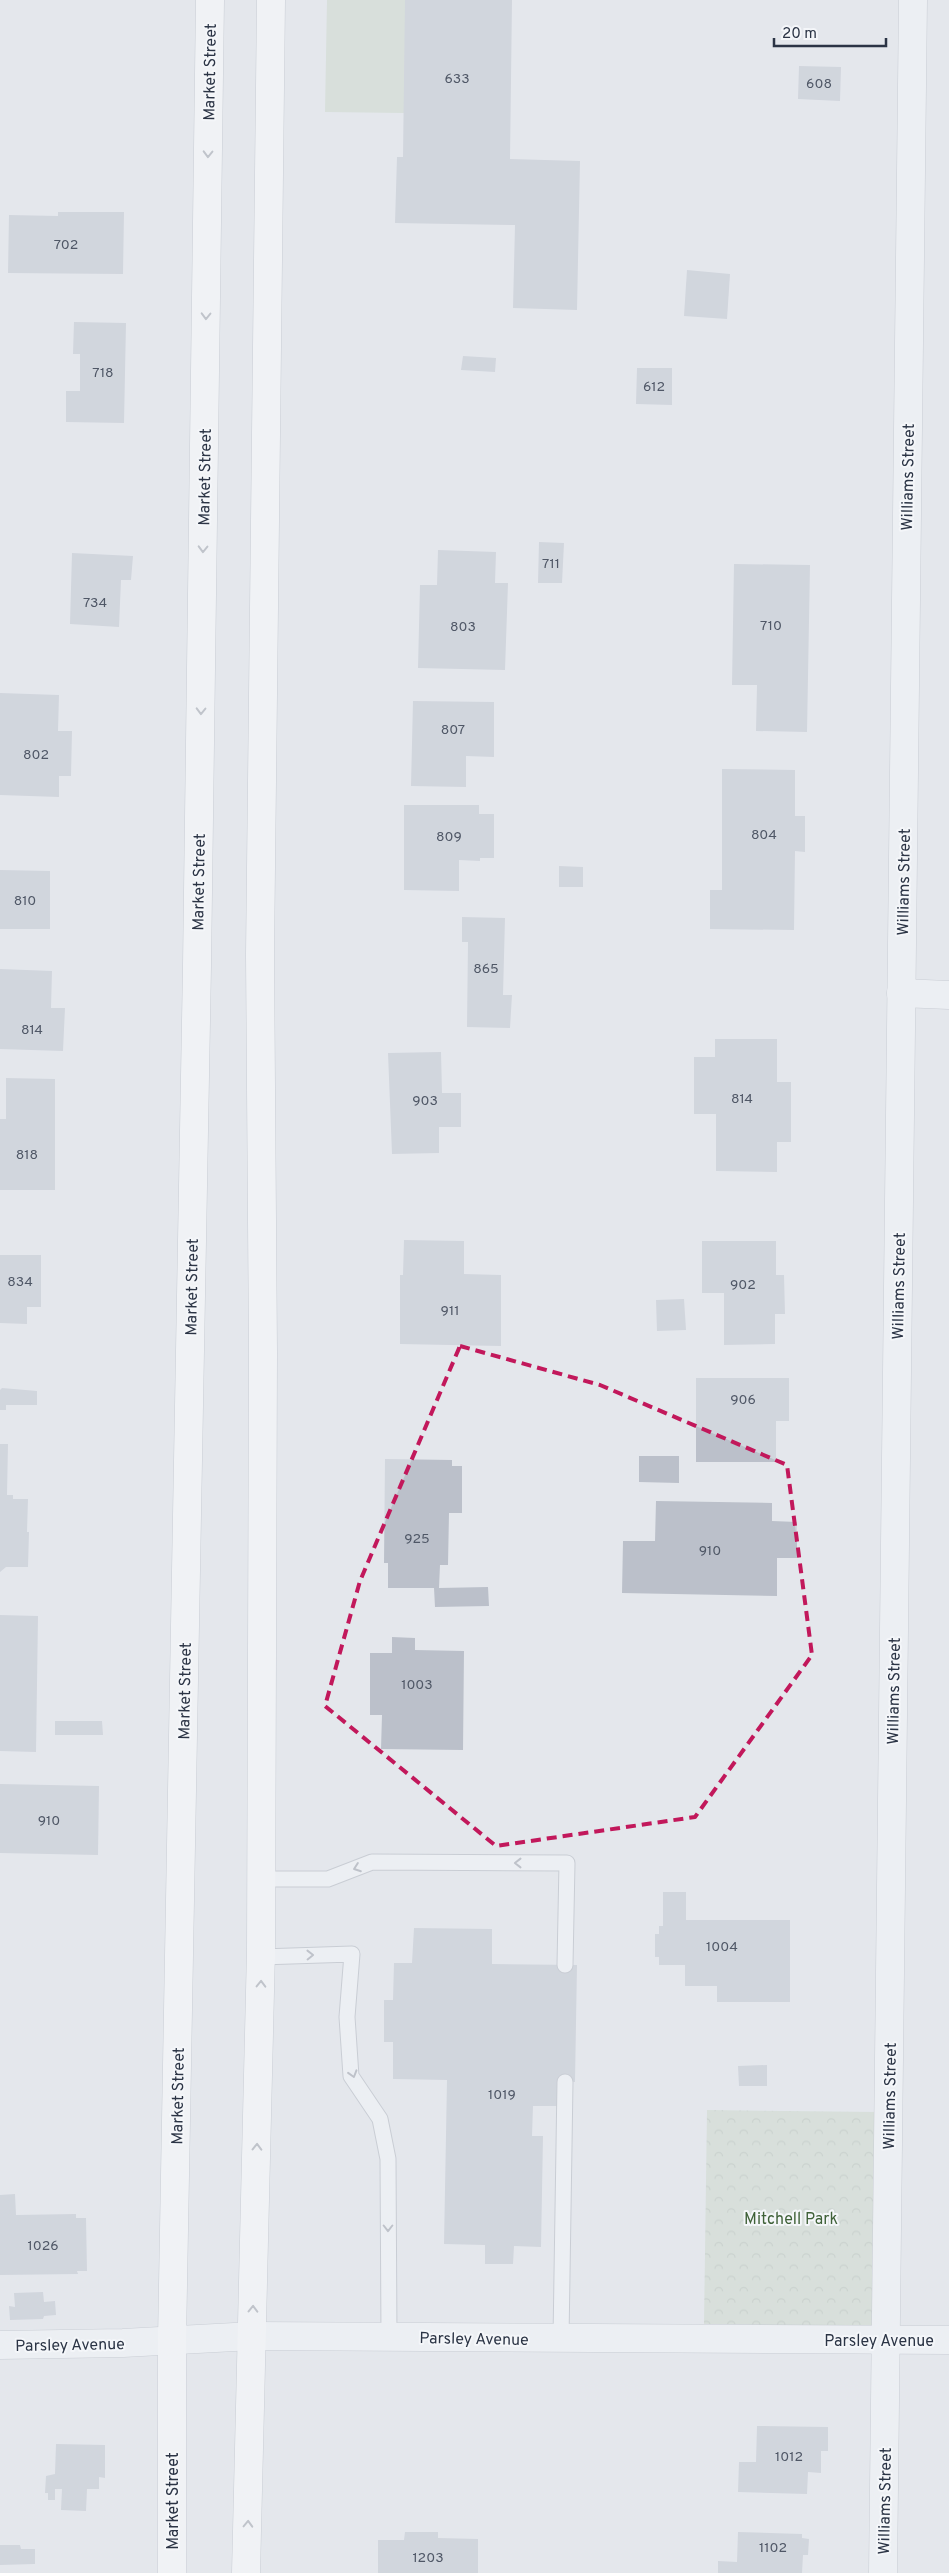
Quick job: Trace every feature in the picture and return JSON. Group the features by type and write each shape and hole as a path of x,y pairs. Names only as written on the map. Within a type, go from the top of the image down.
{"street":[{"name":"Market Street","path":"172,2573 172,2340 197,966 210,0"},
{"path":"246,2573 262,1879 260,955 271,0"},
{"name":"Williams Street","path":"883,2573 913,0"},
{"path":"901,994 949,995"},
{"name":"Parsley Avenue","path":"0,2345 252,2336 949,2340"}],"lane":[{"path":"262,1879 328,1879 372,1862 567,1863 565,1965"},
{"path":"261,1956 352,1954 347,2017 351,2076 380,2119 388,2159 389,2337"},
{"path":"561,2339 565,2082"}],"highlighted area":[{"path":"460,1346 600,1385 787,1465 812,1655 695,1817 496,1846 325,1706 360,1581"}],"green space":[{"path":"327,0 407,0 404,113 325,112"},
{"name":"Mitchell Park","path":"707,2110 878,2112 875,2327 704,2324"}],"building":[{"path":"405,0 512,0 510,159 580,161 577,310 513,308 515,225 395,223 397,157 403,157"},
{"path":"799,66 841,67 840,101 798,99"},
{"path":"58,212 124,212 123,274 8,273 9,215 58,216"},
{"path":"687,270 730,274 727,319 684,316"},
{"path":"74,322 126,323 124,423 66,422 66,391 80,391 80,354 73,354"},
{"path":"463,356 496,358 495,372 461,370"},
{"path":"637,368 672,368 672,405 636,404"},
{"path":"539,542 564,543 562,583 538,583"},
{"path":"438,550 496,552 495,583 508,583 505,670 418,668 420,585 437,585"},
{"path":"72,553 133,556 131,580 121,580 119,627 70,624"},
{"path":"734,564 810,565 807,732 756,731 757,685 732,685"},
{"path":"0,693 59,695 58,731 72,731 71,776 59,776 59,797 0,795"},
{"path":"413,701 494,702 494,757 466,756 466,787 411,786"},
{"path":"722,769 795,770 795,816 805,816 805,852 795,851 794,930 710,929 710,890 722,890"},
{"path":"404,805 479,805 479,814 494,814 494,858 480,858 480,861 459,860 459,891 404,890"},
{"path":"559,866 583,867 583,887 559,887"},
{"path":"0,870 50,871 50,929 0,929"},
{"path":"462,917 505,918 503,995 512,995 510,1028 467,1027 468,942 462,942"},
{"path":"0,969 52,971 51,1008 65,1008 63,1051 0,1049"},
{"path":"715,1039 777,1039 777,1082 791,1082 791,1142 777,1142 777,1172 716,1171 716,1114 694,1114 694,1057 715,1057"},
{"path":"441,1052 442,1093 461,1093 461,1127 439,1127 439,1153 392,1154 388,1053"},
{"path":"6,1078 55,1079 55,1190 0,1190 0,1119 6,1119"},
{"path":"404,1240 464,1241 464,1274 501,1275 501,1346 400,1344 400,1275 403,1275"},
{"path":"702,1241 776,1241 776,1275 784,1275 785,1314 775,1314 775,1344 724,1345 724,1293 702,1293"},
{"path":"0,1255 41,1255 41,1307 27,1307 27,1324 0,1323"},
{"path":"684,1299 686,1330 657,1331 656,1300"},
{"path":"696,1378 789,1378 789,1421 776,1421 776,1462 696,1462"},
{"path":"2,1388 37,1391 37,1405 6,1405 6,1410 0,1410 0,1390"},
{"path":"0,1444 8,1444 7,1495 13,1495 13,1499 28,1499 27,1532 29,1532 28,1567 6,1567 0,1572"},
{"path":"639,1456 679,1456 679,1483 639,1482"},
{"path":"385,1459 452,1460 452,1466 462,1466 462,1513 449,1513 448,1565 440,1565 439,1588 488,1587 489,1606 435,1607 434,1588 388,1588 388,1563 384,1563"},
{"path":"656,1501 772,1503 772,1521 797,1522 797,1558 777,1558 777,1596 622,1593 623,1541 655,1541"},
{"path":"0,1615 38,1616 36,1752 0,1751"},
{"path":"392,1637 415,1638 415,1650 464,1651 463,1750 381,1749 382,1715 370,1715 370,1653 392,1653"},
{"path":"55,1721 102,1721 103,1735 55,1735"},
{"path":"0,1784 99,1786 98,1855 0,1853"},
{"path":"663,1892 686,1892 686,1920 790,1920 790,2002 717,2002 717,1986 685,1986 685,1965 659,1965 659,1957 655,1957 655,1934 659,1934 659,1926 663,1926"},
{"path":"414,1928 492,1929 492,1964 577,1965 575,2082 558,2081 557,2106 533,2106 532,2136 543,2136 541,2247 514,2246 513,2264 485,2264 485,2245 444,2244 447,2080 393,2079 393,2042 384,2042 384,2000 393,2000 394,1963 412,1963"},
{"path":"767,2065 767,2086 739,2086 738,2066"},
{"path":"15,2194 16,2215 76,2214 76,2218 86,2218 87,2271 77,2271 78,2274 0,2275 0,2195"},
{"path":"43,2292 44,2302 55,2301 56,2315 44,2316 43,2319 10,2320 9,2306 15,2307 14,2293"},
{"path":"757,2426 828,2427 828,2451 821,2451 821,2473 808,2472 807,2494 738,2492 739,2462 756,2462"},
{"path":"56,2444 105,2445 105,2478 99,2477 99,2489 87,2489 86,2511 61,2510 62,2489 55,2489 55,2500 48,2500 48,2493 45,2493 46,2476 55,2474"},
{"path":"405,2532 438,2532 438,2538 478,2539 478,2573 378,2573 378,2540 404,2540"},
{"path":"738,2532 802,2534 802,2538 809,2539 808,2555 803,2555 802,2573 718,2573 718,2561 737,2562"},
{"path":"0,2545 20,2545 21,2549 35,2549 35,2564 0,2565"}]}
